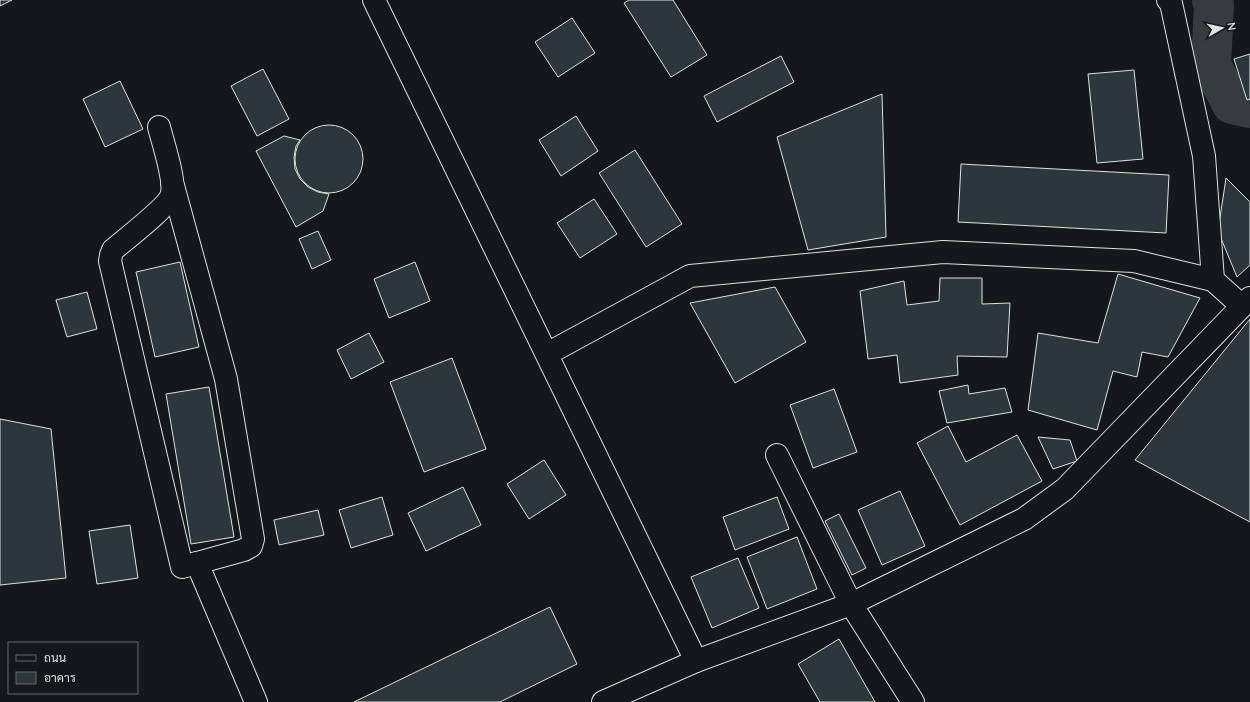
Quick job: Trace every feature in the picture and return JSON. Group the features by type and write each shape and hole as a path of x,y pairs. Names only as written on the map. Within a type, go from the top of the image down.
{"street":[{"path":"374,0 696,661"},
{"path":"1168,0 1171,3 1204,156 1213,280"},
{"path":"159,127 226,379 253,538 251,546 244,550 182,567 110,261 113,250 165,205 172,194 172,180"},
{"path":"547,354 690,276 943,252 1134,261 1213,280 1246,302 1065,489 1024,519 851,604 696,661 603,702"},
{"path":"777,455 851,604 913,702"},
{"path":"197,563 256,702"}],"building":[{"path":"0,0 12,0 0,6"},
{"path":"629,0 673,0 707,55 671,77 624,3"},
{"path":"572,18 595,53 558,77 535,42"},
{"path":"1250,54 1250,99 1247,100 1234,59"},
{"path":"781,56 794,82 717,122 704,96"},
{"path":"263,69 289,119 257,136 231,86"},
{"path":"1134,70 1143,159 1097,163 1088,74"},
{"path":"120,81 143,129 105,147 83,99"},
{"path":"882,94 886,237 808,250 777,137"},
{"path":"576,116 598,151 561,176 539,140"},
{"path":"322,125 336,125 348,130 358,140 363,152 363,166 358,178 348,188 336,193 322,193 310,188 300,178 295,166 295,152 300,140 310,130"},
{"path":"284,136 300,140 296,146 294,157 295,169 300,179 308,187 318,192 329,194 323,211 296,227 256,151"},
{"path":"635,150 682,224 646,247 599,173"},
{"path":"961,164 1169,175 1166,233 958,222"},
{"path":"1226,178 1250,202 1250,265 1237,277 1218,231"},
{"path":"594,199 617,234 580,258 557,223"},
{"path":"318,231 331,260 312,269 299,239"},
{"path":"180,262 199,347 155,357 136,272"},
{"path":"415,262 430,301 389,318 374,279"},
{"path":"1118,274 1200,298 1168,357 1142,352 1137,377 1113,371 1097,430 1028,410 1038,333 1098,343"},
{"path":"940,278 982,278 982,304 1010,303 1007,357 957,356 958,375 900,383 897,355 868,359 860,291 904,281 907,305 939,301"},
{"path":"775,287 806,342 735,383 690,303"},
{"path":"87,292 97,329 67,337 56,300"},
{"path":"1250,319 1250,522 1135,460"},
{"path":"369,333 384,362 351,379 337,350"},
{"path":"452,358 486,449 424,472 390,382"},
{"path":"968,385 969,394 1005,388 1012,412 947,423 939,391"},
{"path":"209,387 234,537 191,544 166,394"},
{"path":"834,389 857,452 813,468 790,405"},
{"path":"0,419 51,429 66,578 0,585"},
{"path":"948,426 966,462 1017,435 1042,481 960,525 917,443"},
{"path":"1038,437 1070,440 1077,461 1053,469"},
{"path":"544,460 566,495 529,519 507,484"},
{"path":"463,487 481,525 426,551 408,513"},
{"path":"900,491 925,546 882,565 858,510"},
{"path":"382,497 393,535 351,548 339,510"},
{"path":"777,497 789,529 735,550 723,517"},
{"path":"318,510 324,535 279,545 274,520"},
{"path":"839,514 866,568 852,575 825,521"},
{"path":"130,525 138,578 97,584 89,531"},
{"path":"797,537 817,589 767,609 747,557"},
{"path":"738,558 759,608 712,628 691,577"},
{"path":"550,607 577,664 500,702 354,702"},
{"path":"839,639 875,702 820,702 798,664"}],"waterway":[{"path":"1212,0 1214,5 1211,65 1232,104 1250,108"}]}
